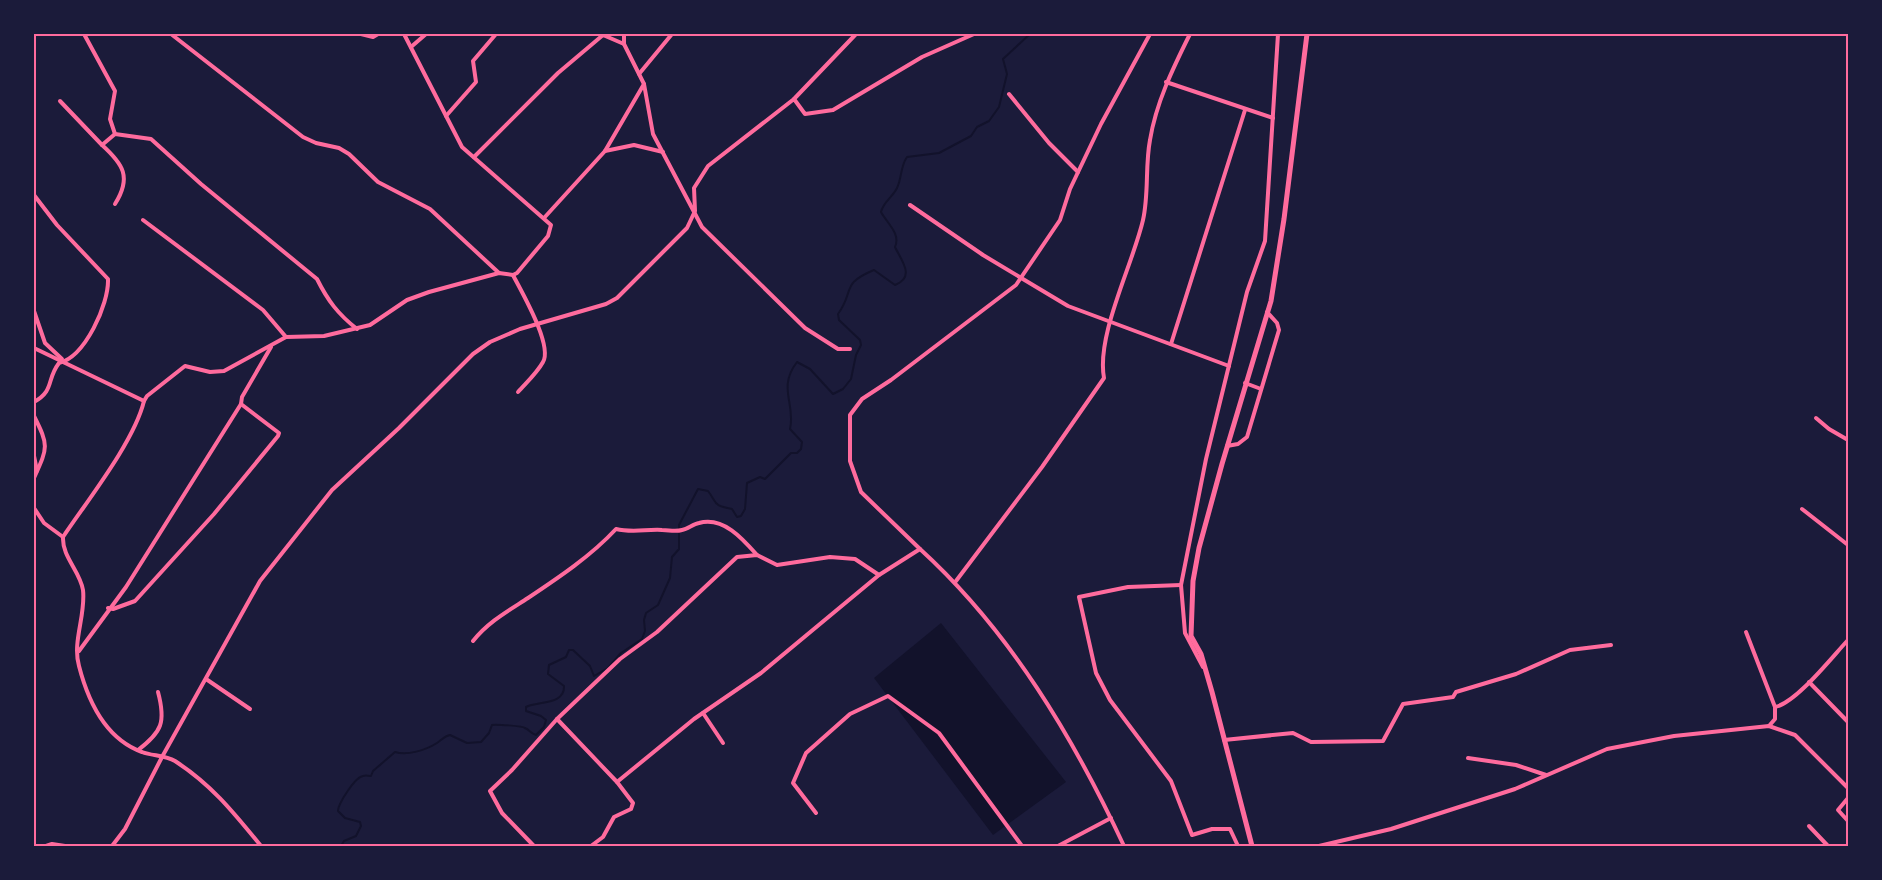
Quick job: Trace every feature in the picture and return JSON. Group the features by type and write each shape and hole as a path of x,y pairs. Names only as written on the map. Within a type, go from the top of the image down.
{"main road":[{"path":"1252,846 1207,674 1191,636 1194,581 1199,548 1267,312 1284,218 1307,34"}],"street":[{"path":"84,34 115,90 110,119 115,134"},
{"path":"171,34 303,137 316,144 339,148 350,154 378,182 430,209 499,273"},
{"path":"361,34 373,38 378,34"},
{"path":"404,34 462,147 551,226 548,236 513,274"},
{"path":"411,47 426,34"},
{"path":"446,116 476,82 473,61 496,34"},
{"path":"624,34 624,44 644,84 653,134 702,227 804,328 838,349 850,349"},
{"path":"639,74 672,34"},
{"path":"112,846 125,830 162,756 260,582 332,490 399,428 473,354 490,342 537,324 606,304 617,298 687,228 695,211 694,188 708,166 794,99 856,34"},
{"path":"794,99 805,114 833,110 922,57 974,34"},
{"path":"1124,846 1111,818 1041,692 956,581 861,492 850,461 850,415 862,399 891,380 971,317 1016,285 1060,220 1078,172 1150,34"},
{"path":"956,581 1104,378 1102,366 1111,321 1143,220 1150,140 1166,82 1190,34"},
{"path":"1207,674 1185,634 1181,585 1204,467 1247,292 1265,240 1278,34"},
{"path":"474,157 558,73 603,35 624,44"},
{"path":"1166,82 1273,118"},
{"path":"544,218 605,151 644,84"},
{"path":"1009,94 1049,144 1078,172"},
{"path":"60,102 118,159 124,174 122,192 115,204"},
{"path":"1171,344 1245,110"},
{"path":"102,145 115,134 151,139 201,184 317,279 327,299 338,314 357,329"},
{"path":"605,151 634,144 663,152"},
{"path":"34,195 57,225 108,279 106,297 97,323 87,339 66,362 58,364 54,369 49,390 43,398 34,402"},
{"path":"910,205 1020,278 1068,306 1229,366"},
{"path":"143,220 263,310 286,337"},
{"path":"261,846 226,803 173,760 138,750 109,731 98,716 78,665 82,590 63,548 63,537 125,442 141,415 147,396 185,366 210,372 224,371 286,337 324,336 357,329 370,325 415,297 499,273 513,274"},
{"path":"513,274 537,324 545,354 544,361 518,392"},
{"path":"34,311 45,343 66,362"},
{"path":"1227,446 1238,444 1247,437 1279,330 1278,325 1267,312"},
{"path":"78,653 108,608 126,587 241,404 242,397 271,346"},
{"path":"34,348 144,401"},
{"path":"1245,383 1261,389"},
{"path":"108,608 113,609 135,601 214,514 278,436 279,433 241,404"},
{"path":"34,416 46,439 45,454 34,478"},
{"path":"1816,418 1848,440"},
{"path":"34,456 37,471 34,478"},
{"path":"34,508 44,523 63,537"},
{"path":"1802,509 1848,545"},
{"path":"473,641 484,627 546,586 604,542 616,530 627,532 674,531 683,530 702,522 730,528 757,555 777,565 830,557 855,559 879,575"},
{"path":"617,782 703,713 761,673 879,575 920,549"},
{"path":"534,846 502,813 490,791 512,770 557,719 620,659 657,632 737,557 757,555"},
{"path":"1181,585 1128,587 1079,597 1096,673 1110,700 1171,781 1192,835 1212,829 1230,829 1238,846"},
{"path":"1746,632 1775,707 1775,719 1769,726"},
{"path":"1775,707 1783,706 1809,682 1848,640"},
{"path":"1224,740 1293,733 1311,742 1383,741 1403,704 1453,697 1456,692 1516,674 1570,650 1611,645"},
{"path":"206,679 250,709"},
{"path":"1809,682 1848,722"},
{"path":"138,750 152,740 162,724 162,710 158,692"},
{"path":"816,813 793,783 806,753 850,714 888,696 939,733 1022,846"},
{"path":"703,713 723,743"},
{"path":"557,719 617,782 633,803 631,809 614,817 603,837 591,846"},
{"path":"1320,846 1391,829 1515,789 1607,749 1674,736 1769,726 1795,735 1848,788"},
{"path":"1468,758 1516,765 1546,775"},
{"path":"1848,798 1838,810 1848,821"},
{"path":"1058,846 1111,818"},
{"path":"1809,826 1828,846"},
{"path":"118,839 118,846"},
{"path":"46,846 52,844 65,846"}],"shaded area":[{"path":"941,623 1066,782 993,835 874,678"}],"waterway":[{"path":"341,846 344,841 356,836 361,826 360,822 345,818 338,811 344,797 356,781 363,776 371,776 373,771 395,752 411,753 422,750 433,746 450,735 467,743 481,742 489,733 492,725 523,727 536,735 544,727 546,720 541,716 526,711 526,707 556,699 563,692 564,686 548,674 549,665 566,657 569,650 573,650 590,666 594,676 608,668 621,653 642,639 645,631 644,620 646,613 658,605 670,578 672,557 679,549 679,525 698,489 708,491 718,505 732,509 737,517 741,516 745,509 747,483 760,477 765,479 791,453 797,453 801,449 802,442 790,429 791,412 788,396 788,380 797,362 810,369 833,394 843,389 851,379 856,355 861,345 860,340 839,320 838,314 852,284 863,275 874,270 895,285 905,278 905,268 895,247 895,233 881,212 897,188 907,157 939,153 971,136 977,127 989,121 999,107 1007,74 1003,59 1030,34"}]}
